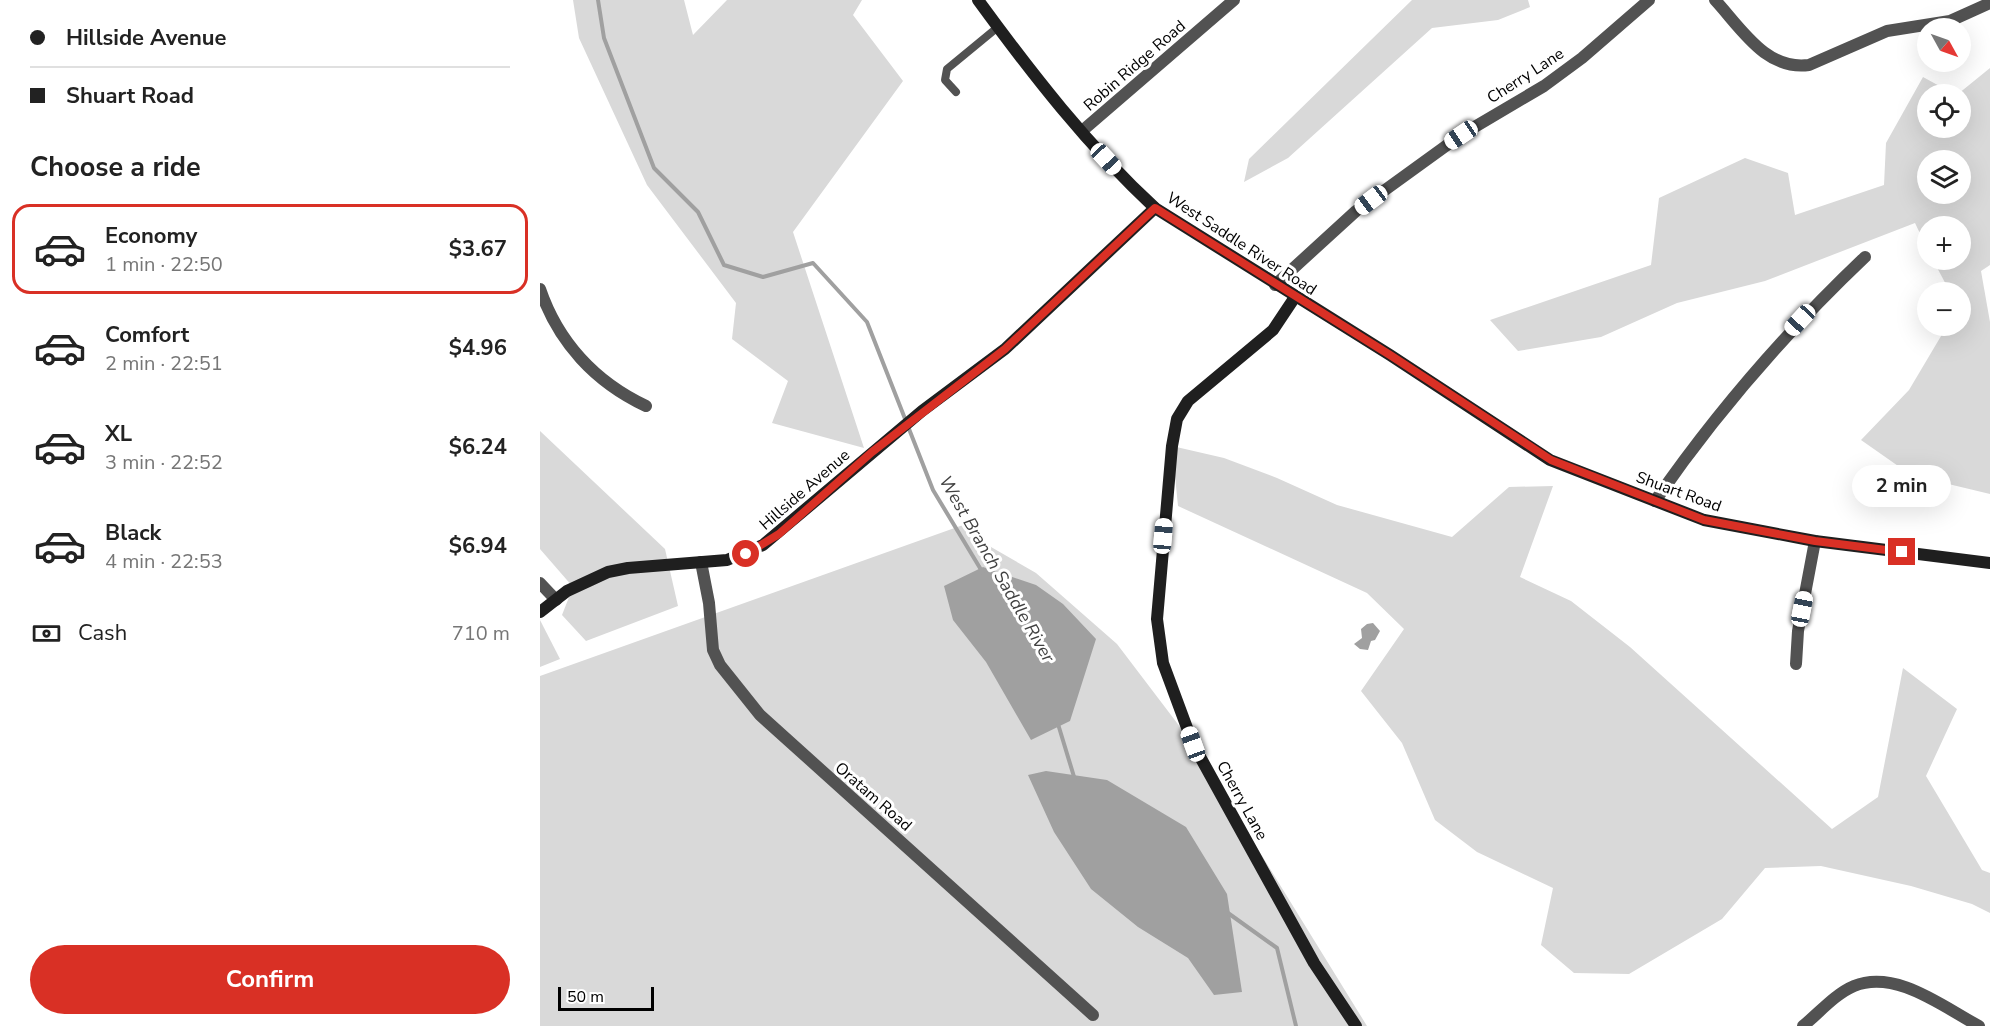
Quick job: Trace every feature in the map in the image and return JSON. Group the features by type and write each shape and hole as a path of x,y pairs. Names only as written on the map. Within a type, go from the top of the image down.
{"street":[{"name":"West Saddle River Road","path":"978,0 1082,131 1127,182 1155,208 1390,355"},
{"name":"Robin Ridge Road","path":"1082,131 1234,0"},
{"name":"Cherry Lane","path":"1275,285 1364,204 1461,135 1544,86 1582,58 1649,0"},
{"path":"1715,0 1765,54 1787,65 1801,66 1809,65 1887,31 1950,21 1990,3"},
{"name":"Hillside Avenue","path":"540,612 588,579 608,572 628,568 727,560 763,545 899,429 1005,349 1155,208"},
{"path":"1655,501 1688,453 1774,348 1813,306 1864,257"},
{"path":"540,289 561,334 576,355 610,386 646,406"},
{"name":"Cherry Lane","path":"1295,297 1273,330 1188,401 1178,419 1172,446 1157,619 1163,663 1193,744 1314,963 1356,1026"},
{"name":"Shuart Road","path":"1390,355 1551,460 1704,520 1815,541 1990,563"},
{"path":"1796,664 1798,631 1815,541"},
{"name":"Oratam Road","path":"701,562 709,603 713,650 720,665 760,715 1093,1015"},
{"path":"540,583 556,600"},
{"path":"1803,1026 1837,997 1855,986 1878,981 1899,984 1979,1026"}],"lane":[{"path":"956,92 945,80 947,69 998,27"}],"shaded area":[{"path":"573,0 684,0 693,35 727,0 862,0 853,15 903,81 793,232 864,448 772,423 788,381 732,339 736,303 647,185 579,38"},
{"path":"1412,0 1528,0 1530,7 1498,20 1432,28 1288,158 1244,182 1249,159"},
{"path":"1990,68 1990,265 1981,271 1990,322 1990,494 1911,475 1861,440 1909,390 1941,336 1971,336 1971,282 1945,282 1938,270 1971,270 1971,216 1917,216 1917,227 1915,223 1765,281 1677,303 1601,337 1518,351 1490,320 1651,265 1659,198 1745,158 1788,173 1795,215 1884,185 1886,143 1917,88 1917,138 1971,138 1970,84"},
{"path":"1923,77 1936,84 1919,84"},
{"path":"540,431 665,549 678,606 586,641 562,615 573,587 540,549"},
{"path":"1172,446 1224,458 1277,478 1337,505 1452,537 1509,487 1553,486 1520,577 1571,601 1630,647 1832,829 1878,797 1903,668 1957,709 1926,776 1982,870 1990,873 1990,913 1972,904 1911,886 1821,866 1765,868 1722,919 1629,974 1574,973 1541,945 1553,888 1477,852 1435,820 1402,743 1361,691 1404,629 1367,593 1178,506"},
{"path":"963,525 991,547 1036,573 1117,644 1193,744 1367,1026 540,1026 540,676"},
{"path":"983,567 1036,585 1063,604 1096,639 1070,721 1031,740 986,662 953,620 944,586"},
{"path":"540,620 560,659 540,667"},
{"path":"1373,623 1380,631 1375,640 1371,641 1368,650 1360,649 1354,644 1362,638 1361,629"},
{"path":"1046,771 1107,780 1186,827 1227,894 1242,992 1214,995 1188,958 1138,927 1091,889 1054,832 1028,775"}],"waterway":[{"name":"West Branch Saddle River","path":"598,0 604,38 654,168 698,212 724,265 763,277 813,263 867,322 933,490 983,573"},
{"name":"West Branch Saddle River","path":"1058,724 1075,780"},
{"name":"West Branch Saddle River","path":"1228,913 1277,948 1296,1026"}],"route":[{"path":"746,554 779,534 819,497 922,411 1005,349 1155,208 1275,285 1346,327 1551,460 1704,520 1815,541 1902,552"}]}
